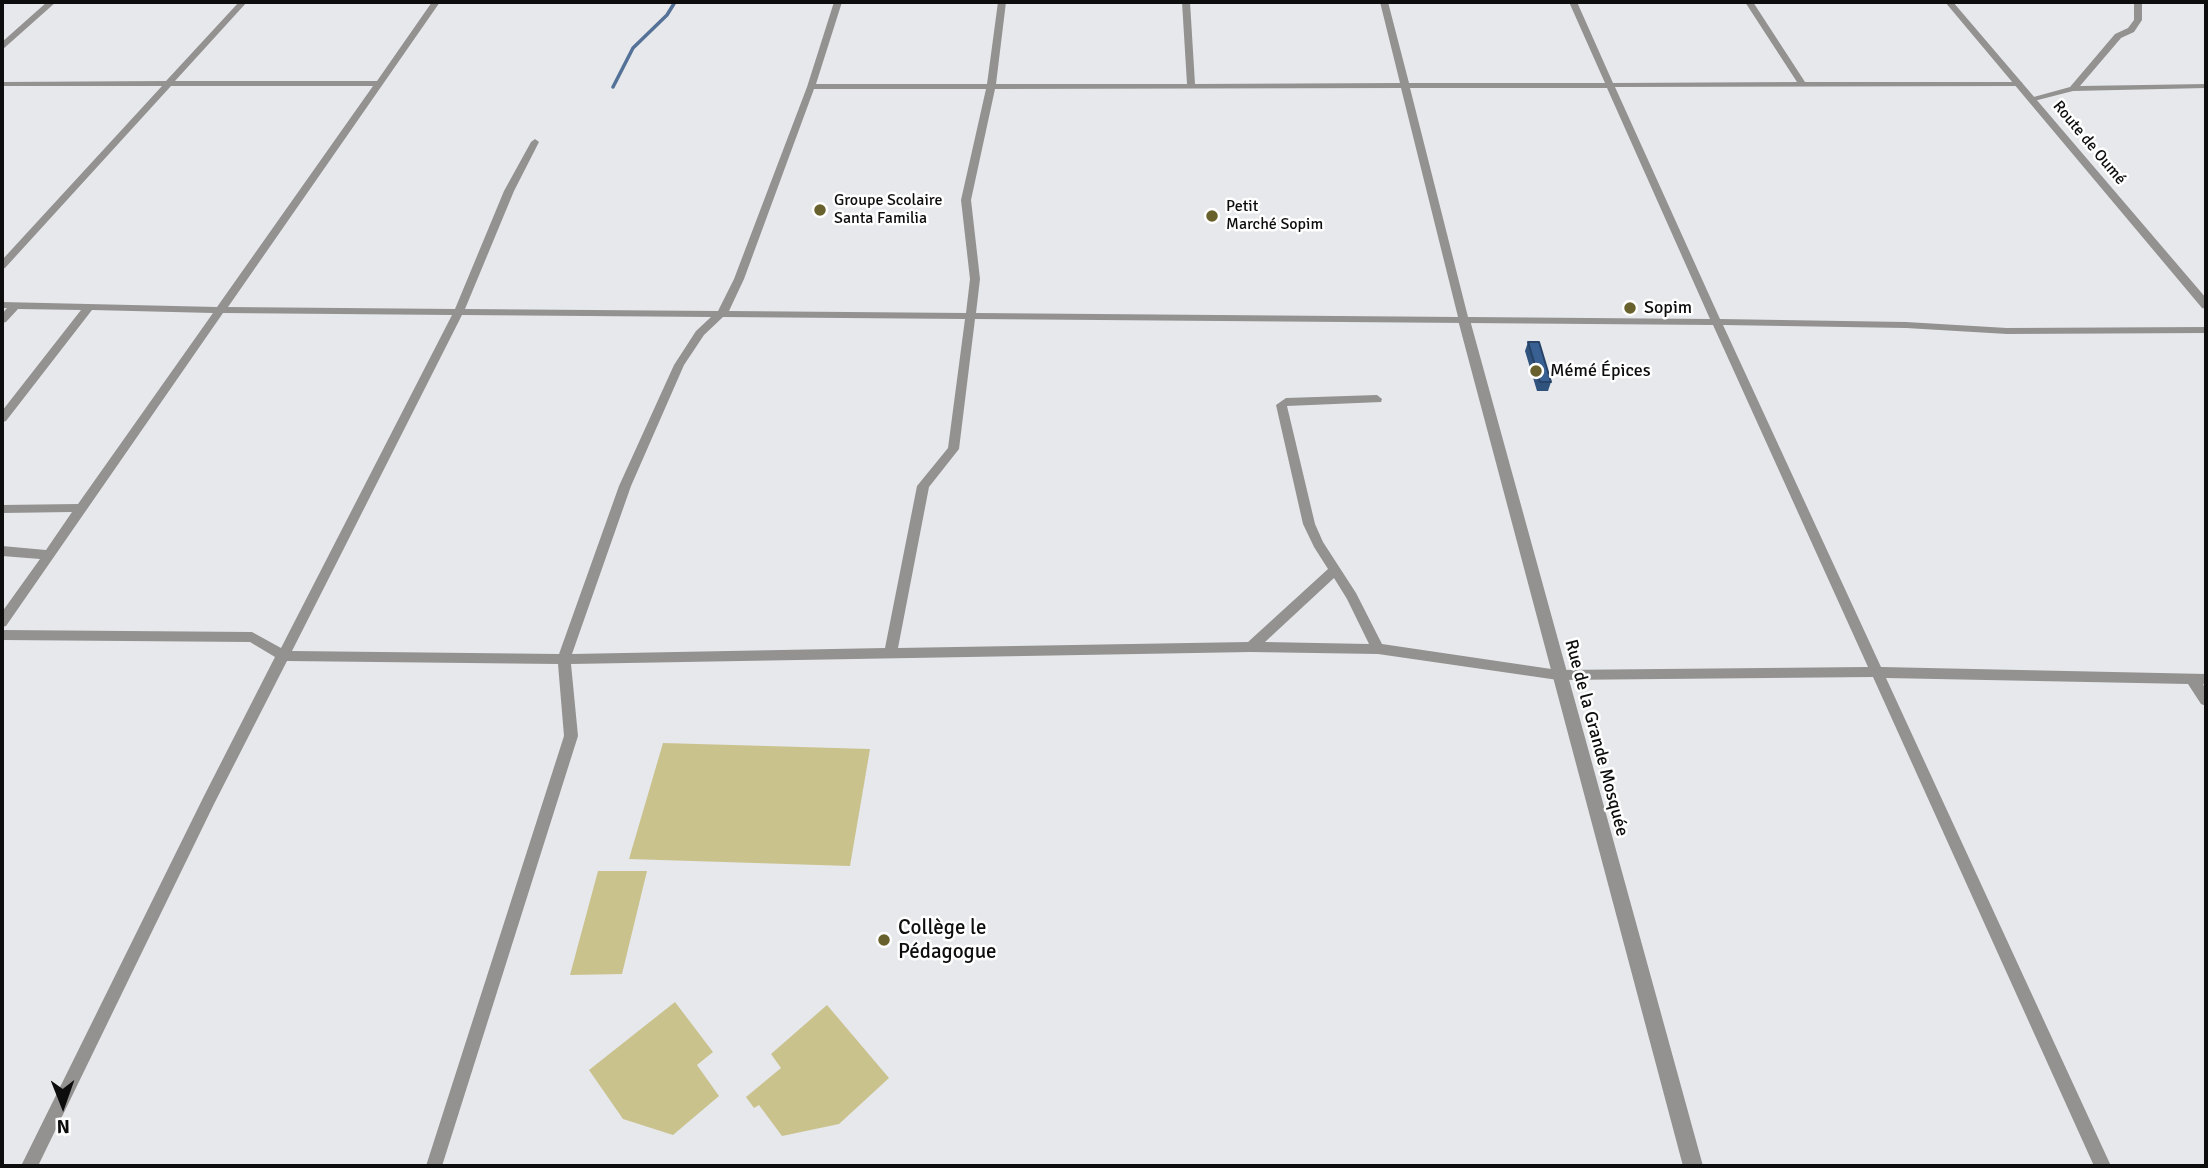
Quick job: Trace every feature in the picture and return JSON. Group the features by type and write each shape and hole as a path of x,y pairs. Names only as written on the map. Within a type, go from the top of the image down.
{"street":[{"path":"2,47 52,2"},
{"path":"2,266 243,2"},
{"path":"2,622 436,2"},
{"path":"434,1166 571,736 564,659 625,486 679,365 701,333 723,312 739,279 811,87 838,2"},
{"path":"890,654 923,486 953,449 975,279 966,200 991,87 1002,2"},
{"path":"1186,2 1191,86"},
{"path":"1384,2 1464,320"},
{"path":"1573,2 1714,322 1879,672 2103,1166"},
{"path":"1749,2 1803,85"},
{"name":"Route de Oumé","path":"1949,2 2206,304"},
{"path":"2073,89 2104,51 2138,20 2137,2"},
{"path":"2,84 380,83"},
{"path":"811,87 2019,84"},
{"path":"2033,100 2073,89 2206,86"},
{"path":"29,1166 209,800 459,312 509,191 535,142"},
{"path":"2,306 1714,322 1906,325 2007,331 2206,330"},
{"path":"2,320 15,306"},
{"path":"2,418 89,307"},
{"name":"Rue de la Grande Mosquée","path":"1464,320 1693,1166"},
{"path":"1377,399 1286,402 1281,405 1309,524 1378,649"},
{"path":"2,509 81,508"},
{"path":"2,551 48,555"},
{"path":"1251,647 1336,569"},
{"path":"2,635 252,637 285,656 564,659 1251,647 1378,649 1558,675 1879,672 2199,679 2206,700"}],"shaded area":[{"path":"663,743 870,749 850,866 629,859"},
{"path":"598,871 647,871 622,974 570,975"},
{"path":"675,1002 713,1052 697,1065 719,1096 673,1135 623,1119 589,1070"},
{"path":"827,1005 889,1078 839,1124 782,1136 759,1105 754,1108 746,1097 781,1068 771,1054"}],"building":[{"path":"1528,342 1539,342 1551,382 1540,382"}],"waterway":[{"path":"613,87 633,48 667,15 675,2"}],"place":[{"name":"Groupe Scolaire Santa Familia","path":"820,210"},
{"name":"Petit Marché Sopim","path":"1212,216"},
{"name":"Sopim","path":"1630,308"},
{"name":"Mémé Épices","path":"1536,371"},
{"name":"Collège le Pédagogue","path":"884,940"}]}
